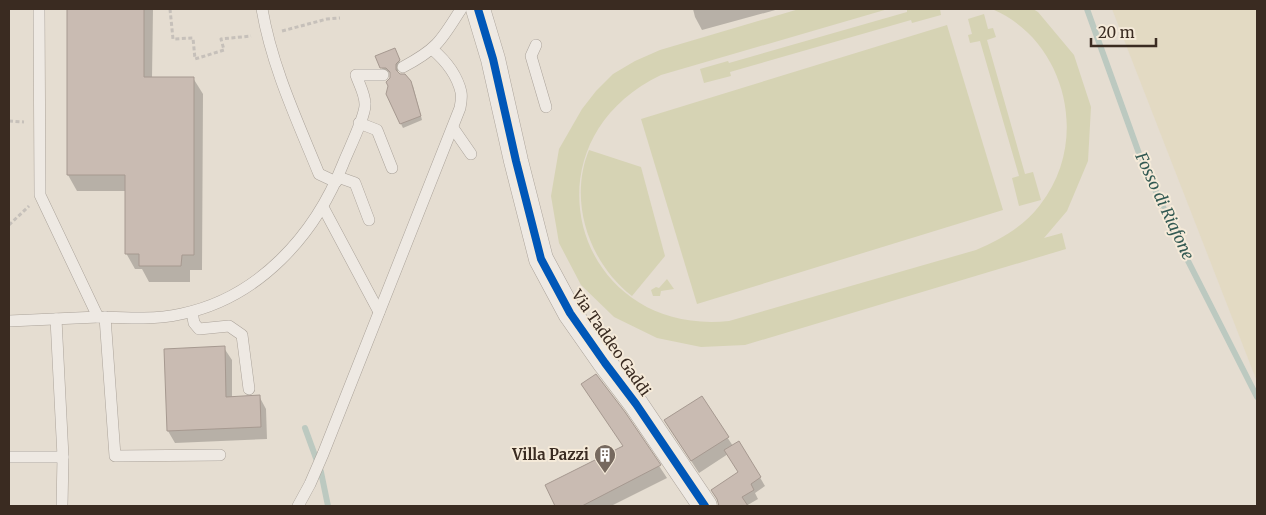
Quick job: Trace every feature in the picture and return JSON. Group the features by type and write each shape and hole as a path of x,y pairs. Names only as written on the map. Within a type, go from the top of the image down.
{"street":[{"name":"Via Taddeo Gaddi","path":"478,9 494,59 516,161 541,259 570,313 605,364 636,404 705,506"}],"lane":[{"path":"39,9 40,195 101,317 115,456 220,455"},
{"path":"262,9 266,34 278,74 319,174 355,183 368,220"},
{"path":"403,67 432,50 442,39 461,9"},
{"path":"536,44 532,56 546,107"},
{"path":"298,506 314,477 460,108 461,93 450,68 432,50"},
{"path":"9,321 101,317 164,317 192,312 221,301 244,288 281,260 297,242 323,206 337,179 365,106 356,75 383,75"},
{"path":"359,123 377,130 392,168"},
{"path":"453,128 471,154"},
{"path":"323,206 379,312"},
{"path":"192,312 194,322 199,329 229,326 242,335 249,389"},
{"path":"56,319 63,457 62,506"},
{"path":"9,458 63,457"}],"path":[{"path":"170,9 173,39 193,38 195,59 224,50 221,39 266,34 328,19 340,18"},
{"path":"9,225 40,195"}],"shaded area":[{"path":"799,9 888,9 661,75 617,106 590,144 580,187 584,230 602,268 633,299 676,318 729,321 976,250 1003,237 1019,226 1040,205 1056,179 1064,152 1067,123 1063,95 1053,68 1038,44 1017,24 992,9 1033,9 1038,12 1074,55 1091,107 1088,161 1067,211 1044,238 1062,233 1066,249 745,345 701,347 657,338 614,317 581,285 559,243 551,196 559,149 582,109 613,74 635,61 660,50"},
{"path":"907,9 940,9 941,15 912,23 911,20 730,72 731,76 704,83 700,69 728,61 729,63 907,12"},
{"path":"1112,9 1257,9 1257,381 1256,379"},
{"path":"984,14 988,29 993,28 996,37 987,40 1025,174 1033,172 1041,200 1019,206 1012,178 1019,176 980,41 970,43 968,35 972,34 968,19"},
{"path":"947,25 1003,210 697,304 641,119"},
{"path":"589,150 641,167 665,256 632,296 604,266 586,230 581,190 583,170"},
{"path":"667,279 674,289 661,291 660,296 653,296 651,290 656,287 659,288"}],"building":[{"path":"67,9 144,9 144,77 194,77 194,255 182,255 181,266 139,266 139,254 125,254 125,175 67,175"},
{"path":"395,48 400,60 396,64 396,70 400,74 405,74 411,81 421,116 400,124 386,94 388,86 386,82 390,78 390,72 386,68 380,68 375,56"},
{"path":"225,346 226,397 260,395 261,427 167,431 164,349"},
{"name":"Villa Pazzi","path":"596,374 625,412 661,465 582,506 555,506 545,485 623,446 581,384"},
{"path":"702,396 729,437 691,461 664,420"},
{"path":"739,441 761,477 751,484 754,490 742,497 748,506 719,506 711,490 738,472 724,450"}],"waterway":[{"name":"Fosso di Riafone","path":"1087,9 1141,159 1185,255 1257,397"},
{"path":"305,428 321,472 328,506"}],"cycle path":[{"path":"478,9 493,59 541,259 570,313 636,404 705,506"}],"place":[{"name":"Villa Pazzi","path":"605,474"}]}
